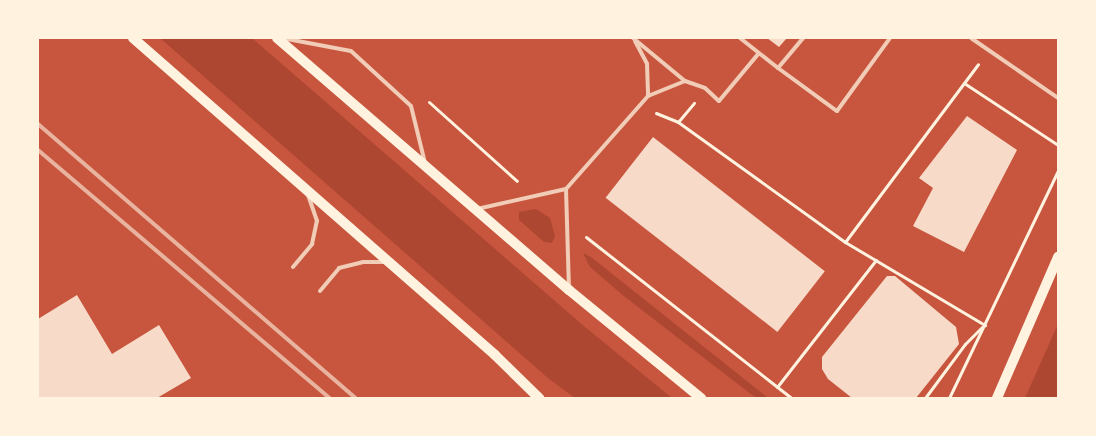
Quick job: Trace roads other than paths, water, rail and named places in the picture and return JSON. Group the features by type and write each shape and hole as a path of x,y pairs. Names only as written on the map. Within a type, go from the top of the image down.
{"main road":[{"path":"133,38 495,355 539,398"},
{"path":"278,38 569,290 701,398"},
{"path":"997,398 1058,257"}],"lane":[{"path":"278,38 351,51 411,106 426,165"},
{"path":"633,38 685,81 705,88 719,100 759,53"},
{"path":"633,38 647,64 648,96"},
{"path":"740,38 837,111 890,38"},
{"path":"778,68 803,38"},
{"path":"971,38 1058,98"},
{"path":"476,209 566,189 648,96 685,81"},
{"path":"566,189 569,290"},
{"path":"293,268 312,244 317,221 307,191"},
{"path":"320,291 339,268 363,262 388,262"}],"railway":[{"path":"38,124 355,398"},
{"path":"38,150 329,398"}]}
